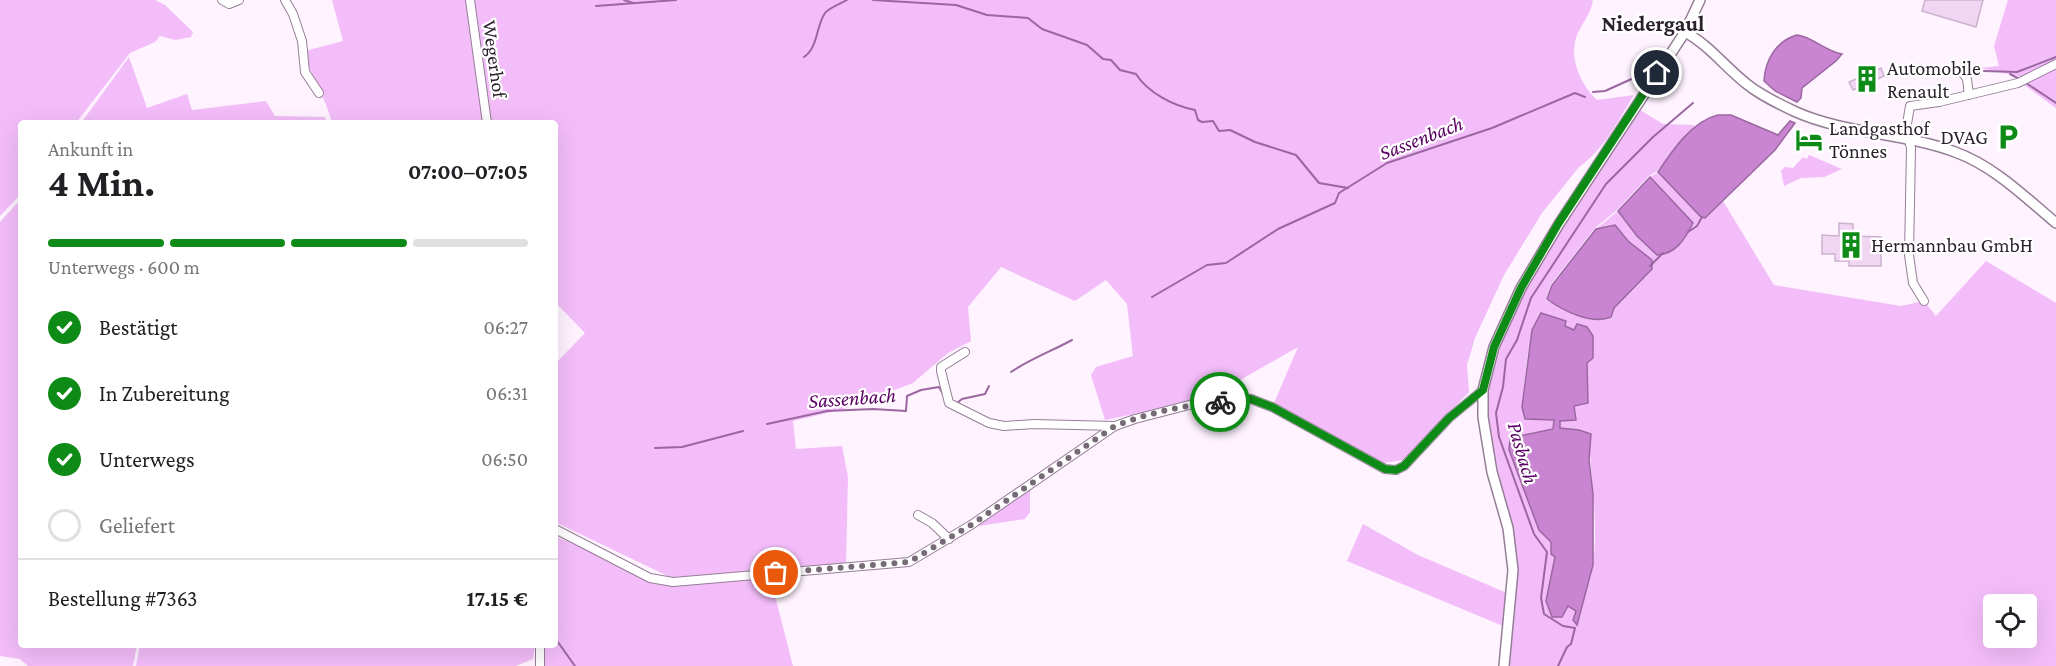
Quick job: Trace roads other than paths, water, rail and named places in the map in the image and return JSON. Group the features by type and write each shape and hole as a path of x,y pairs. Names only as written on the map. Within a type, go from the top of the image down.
{"main road":[{"path":"1504,666 1513,570 1508,528 1485,440 1483,390 1494,347 1521,288 1592,172 1685,32 1700,0"},
{"path":"1685,32 1696,38 1747,84 1787,108 1828,123 1943,148 1975,161 2010,184 2056,223"}],"street":[{"path":"222,0 229,4 239,0"},
{"path":"285,0 293,14 302,41 305,72 319,93"},
{"name":"Wegerhof","path":"470,0 487,120"},
{"path":"1924,301 1914,282 1909,255 1911,148 1906,130 1910,106 1969,95 2018,82 2056,64"},
{"path":"1963,73 1967,79 1969,95"},
{"path":"965,352 949,360 940,371 949,403 959,410 989,423 1004,426 1034,424 1115,426"},
{"path":"558,531 650,578 673,582 909,562 949,539 1115,426 1135,419 1193,404 1251,399 1272,407 1385,469 1396,470 1404,466 1449,418 1483,390"},
{"path":"918,515 932,523 949,539"},
{"path":"540,648 540,666"}],"water":[{"path":"1797,35 1842,54 1802,88 1801,98 1797,102 1775,91 1764,81 1773,52 1783,42"},
{"path":"1718,115 1731,115 1778,135 1790,121 1795,123 1775,150 1705,218 1701,217 1658,172 1676,146 1691,130"},
{"path":"1650,177 1693,223 1675,249 1657,255 1637,236 1618,211"},
{"path":"1615,225 1628,241 1652,260 1652,269 1614,308 1611,317 1595,319 1578,316 1547,299 1552,285 1596,229"},
{"path":"1541,313 1566,321 1565,326 1574,330 1577,324 1587,327 1593,336 1593,358 1587,363 1588,403 1574,406 1576,420 1560,421 1560,428 1591,434 1589,460 1593,494 1593,565 1577,625 1573,620 1576,611 1568,606 1562,617 1552,617 1546,601 1555,557 1551,554 1551,542 1539,530 1509,450 1510,438 1553,429 1554,420 1525,419 1522,407 1532,330"}],"waterway":[{"path":"624,0 633,3"},
{"path":"596,6 676,0"},
{"path":"804,57 812,48 825,13 847,0"},
{"path":"873,0 956,5 987,15 1028,18 1042,29 1087,45 1103,59 1111,60 1120,70 1136,74 1147,87 1162,98 1195,110 1198,120 1213,121 1219,131 1230,130 1255,142 1296,155 1319,183 1348,188"},
{"path":"1984,71 2017,72 2056,57"},
{"name":"Sassenbach","path":"1593,92 1605,91 1647,72"},
{"path":"2010,74 2021,80"},
{"path":"2026,83 2056,103"},
{"name":"Sassenbach","path":"1152,297 1207,265 1226,263 1278,229 1335,203 1339,193 1387,163 1492,128 1575,93 1585,97"},
{"name":"Pasbach","path":"1558,666 1567,647 1571,644 1575,628 1563,626 1544,614 1541,598 1547,552 1534,534 1499,437 1496,413 1503,387 1506,359 1517,340 1531,298 1606,184 1653,137 1693,103"},
{"path":"1688,232 1697,226 1702,217"},
{"path":"1650,266 1663,253"},
{"name":"Sassenbach","path":"1011,372 1072,340"},
{"name":"Sassenbach","path":"957,403 962,399 985,394 989,386"},
{"name":"Sassenbach","path":"767,424 827,411 873,409 906,411 907,396 921,390 939,387 943,394"},
{"path":"655,448 682,447 743,431"},
{"path":"558,642 575,666"}],"place":[{"name":"Automobile Renault","path":"1867,79"},
{"name":"DVAG","path":"2008,137"},
{"name":"Landgasthof Tönnes","path":"1809,140"},
{"name":"Hermannbau GmbH","path":"1851,245"}],"district":[{"name":"Niedergaul","path":"1653,23"}]}
